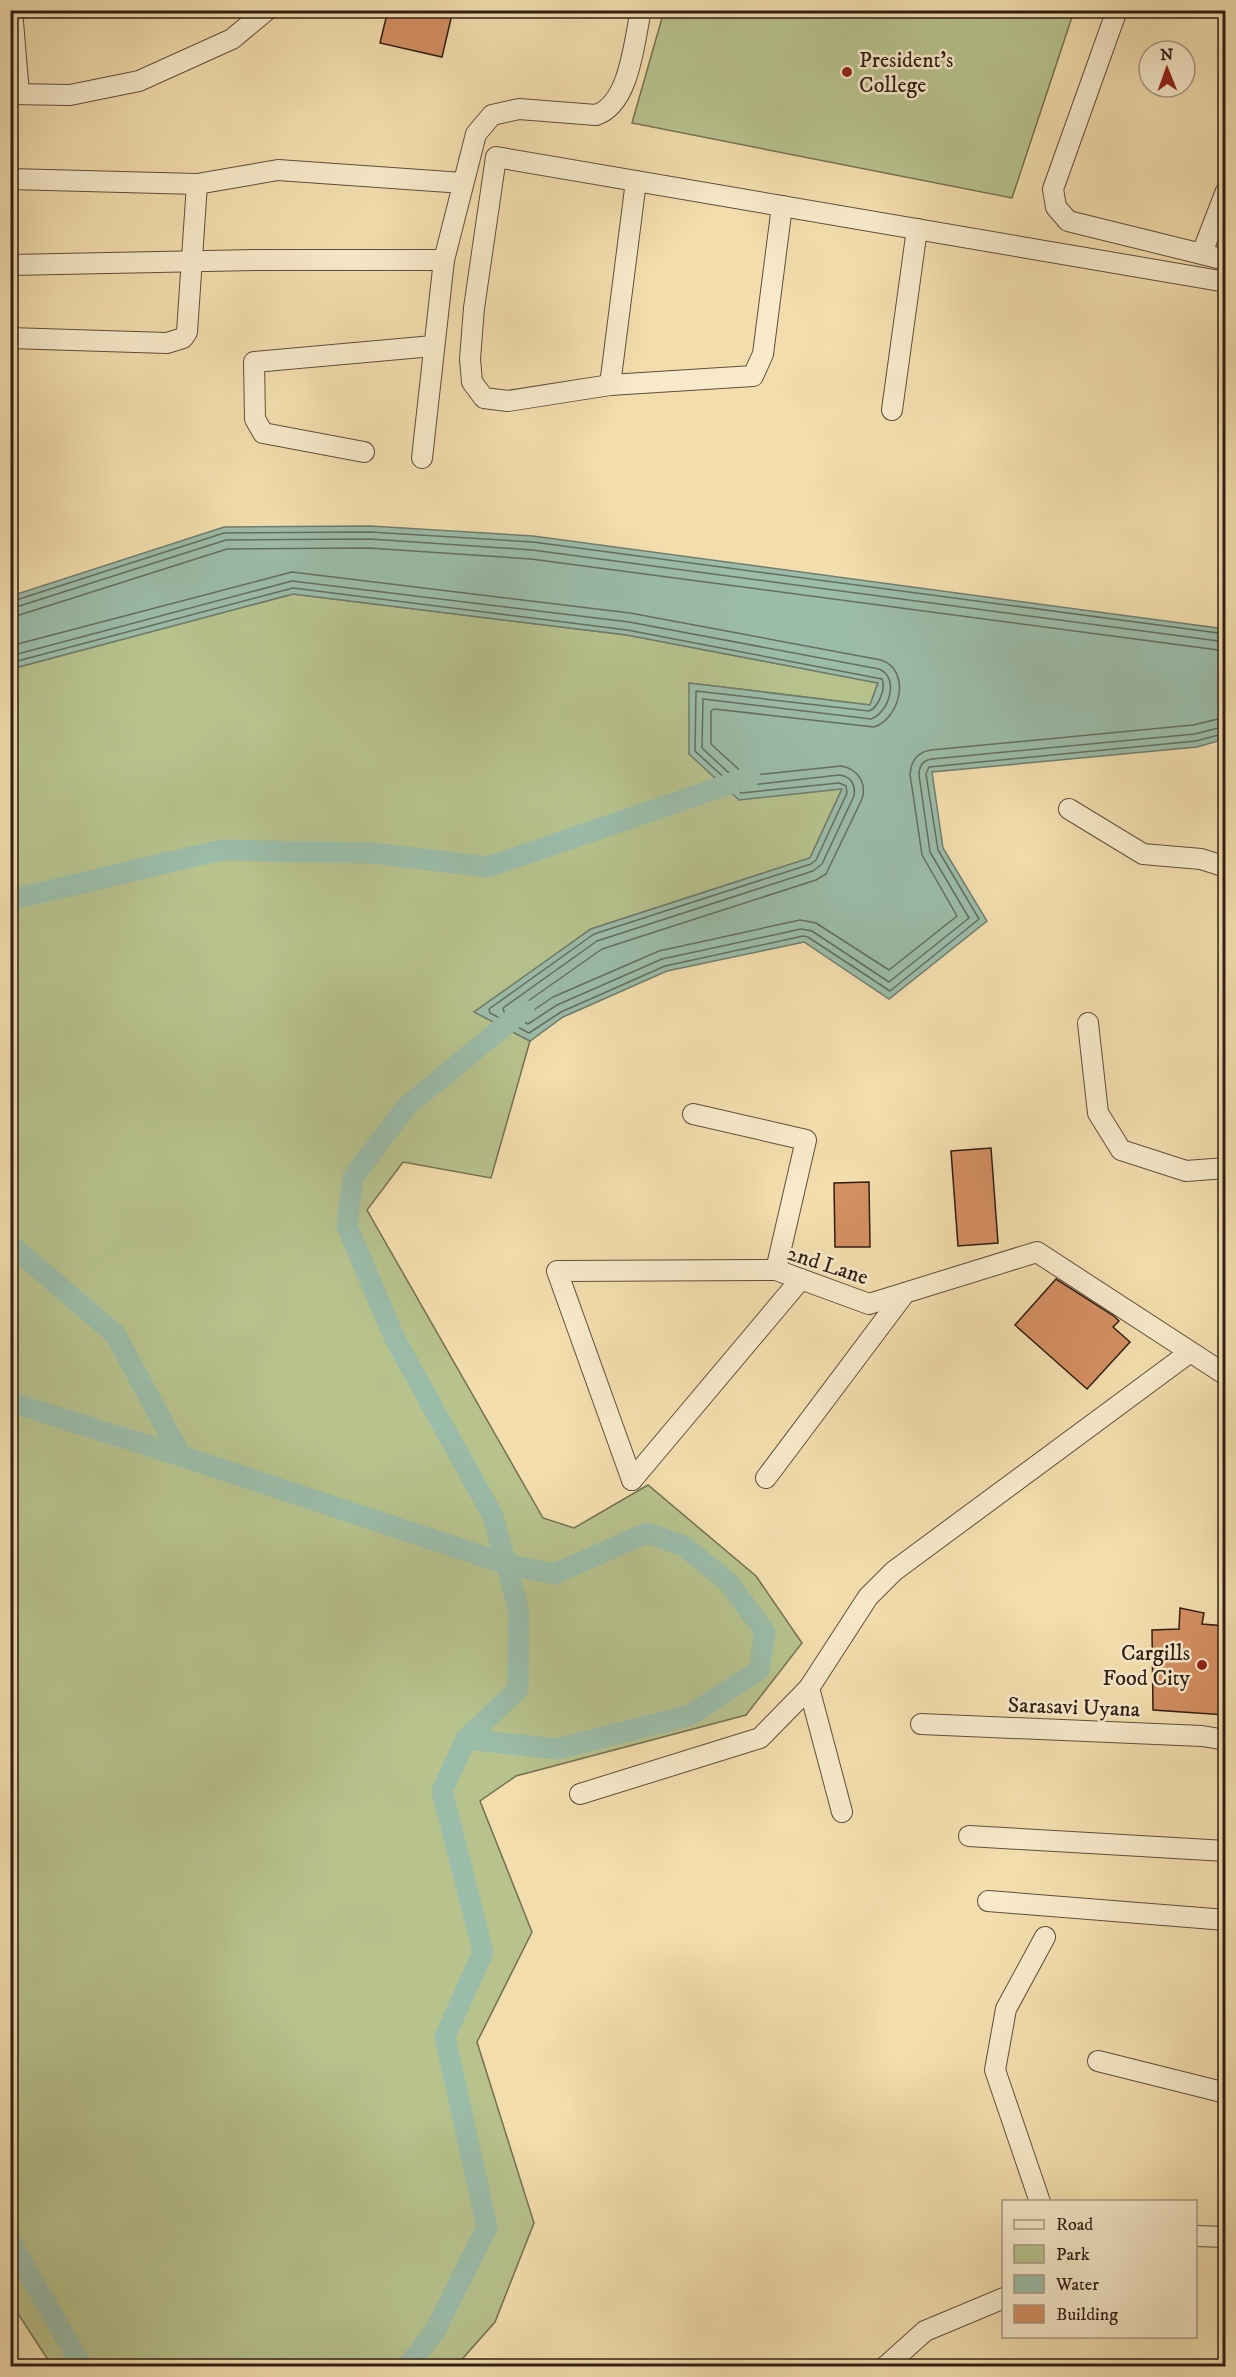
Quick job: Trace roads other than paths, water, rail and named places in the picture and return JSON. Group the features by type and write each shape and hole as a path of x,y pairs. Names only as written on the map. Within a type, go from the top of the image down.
{"street":[{"path":"12,10 15,94 70,94 139,81 232,39 267,10"},
{"path":"422,458 444,260 476,134 492,115 519,109 596,115 607,111 624,87 641,10"},
{"path":"1116,10 1053,189 1056,207 1068,221 1226,260"},
{"path":"782,206 763,354 753,376 610,385 508,401 484,398 472,382 470,359 474,308 496,157 1226,282"},
{"path":"10,179 197,184 278,170 463,183"},
{"path":"610,385 636,181"},
{"path":"10,338 167,343 183,338 187,332 197,184"},
{"path":"1202,253 1226,191"},
{"path":"892,410 917,229"},
{"path":"10,265 191,261 444,260"},
{"path":"363,452 263,433 255,419 254,362 434,346"},
{"path":"1069,809 1143,854 1201,859 1226,867"},
{"path":"1088,1023 1098,1113 1121,1150 1186,1171 1226,1168"},
{"path":"693,1114 806,1140 776,1270"},
{"name":"2nd Lane","path":"801,1279 632,1480 557,1271 776,1270 801,1279 869,1304 1037,1252 1226,1375"},
{"path":"766,1478 905,1293"},
{"path":"580,1794 760,1738 809,1688 868,1597 894,1571 1189,1353"},
{"path":"809,1688 842,1812"},
{"name":"Sarasavi Uyana","path":"921,1724 1202,1736 1226,1740"},
{"path":"969,1836 1226,1851"},
{"path":"988,1901 1226,1920"},
{"path":"1039,2200 995,2070 1006,2009 1045,1937"},
{"path":"1098,2061 1226,2093"},
{"path":"1197,2236 1226,2237"},
{"path":"886,2367 925,2331 1002,2299"}],"water":[{"path":"370,526 533,536 1225,629 1225,739 1197,747 932,772 943,848 987,921 889,999 804,942 667,971 563,1017 530,1041 474,1012 591,929 810,858 842,789 739,800 689,754 689,683 870,705 878,683 627,635 293,594 11,669 11,596 224,527"}],"waterway":[{"path":"10,900 221,850 372,853 488,867 750,777"},
{"path":"408,2366 435,2331 487,2227 445,2037 483,1952 442,1791 466,1739 518,1689 519,1612 493,1516 395,1339 347,1226 353,1177 407,1106 524,1010"},
{"path":"10,1244 115,1334 181,1456 506,1564 554,1574 647,1533 684,1546 728,1582 765,1632 759,1670 690,1715 557,1749 466,1739"},
{"path":"10,1402 181,1456"},
{"path":"10,2241 82,2366"}],"place":[{"name":"President's College","path":"847,72"},
{"name":"Cargills Food City","path":"1202,1665"}]}
